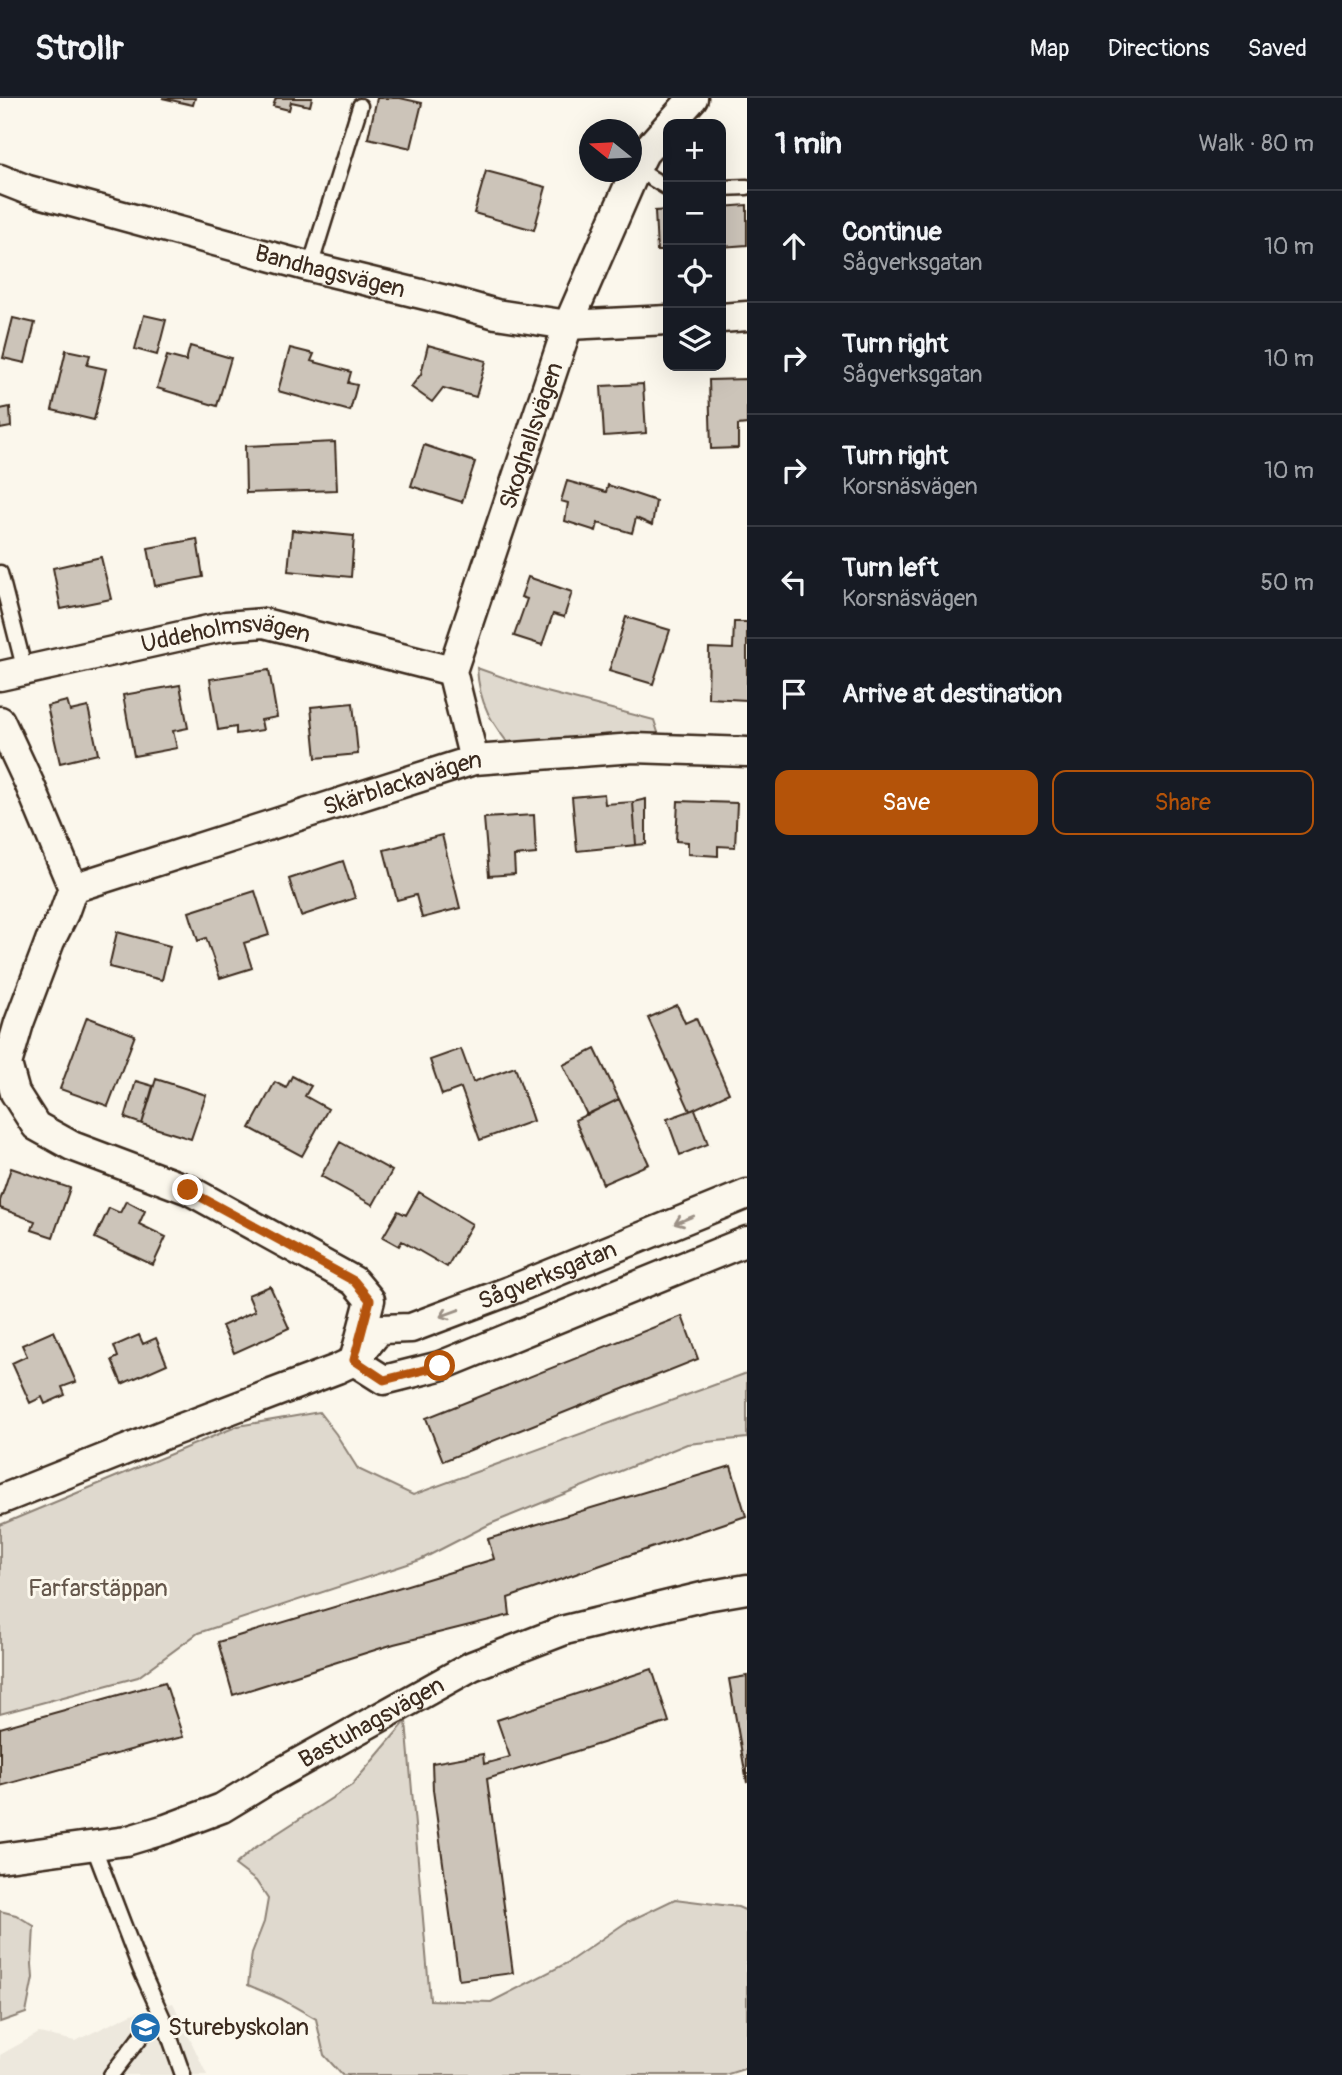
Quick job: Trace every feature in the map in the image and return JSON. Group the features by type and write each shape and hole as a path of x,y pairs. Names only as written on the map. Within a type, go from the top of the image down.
{"street":[{"name":"Skoghallsvägen","path":"674,119 693,98"},
{"name":"Skoghallsvägen","path":"642,157 663,132"},
{"name":"Bandhagsvägen","path":"0,179 28,190 310,267 496,314 568,325 663,320"},
{"name":"Skoghallsvägen","path":"452,671 568,325 630,182"},
{"path":"726,318 747,316"},
{"name":"Uddeholmsvägen","path":"13,674 226,626 264,623 452,671"},
{"path":"452,671 474,760"},
{"path":"0,721 73,888 19,1023 7,1063 15,1093 36,1126 72,1146 188,1190 354,1281 370,1300 354,1360"},
{"name":"Skärblackavägen","path":"73,888 474,760 634,748 747,752"},
{"name":"Sågverksgatan","path":"0,1500 337,1369 354,1360 380,1329 411,1328 436,1319 747,1194"},
{"name":"Sågverksgatan","path":"354,1360 384,1380 440,1366 747,1241"},
{"name":"Bastuhagsvägen","path":"0,1858 126,1841 166,1829 222,1808 472,1665 565,1630 706,1596 747,1589"}],"lane":[{"path":"310,267 360,106"},
{"path":"642,173 663,185"},
{"path":"726,188 747,187"},
{"path":"0,573 13,674"},
{"path":"93,1845 183,2075"},
{"path":"111,2075 159,2013"}],"shaded area":[{"name":"Sturebyskolan","path":"173,2003 207,2075 0,2075 0,2055 39,2033 75,2041 134,2013"}],"green space":[{"path":"477,668 539,690 654,720 663,748 514,751 488,713 478,681"},
{"name":"Farfarstäppan","path":"747,1373 747,1438 687,1444 490,1524 420,1560 198,1633 138,1677 0,1714 0,1525 238,1426 319,1412 358,1469 413,1495"},
{"path":"406,1721 430,2000 491,2002 567,1963 625,1923 675,1899 738,1907 747,1911 747,2068 725,2075 342,2075 324,2055 316,2019 281,1999 248,1985 252,1953 264,1922 268,1899 256,1881 235,1865 253,1849 352,1785"},
{"path":"0,1911 16,1915 34,1926 33,1978 26,2013 0,2022"}],"building":[{"path":"162,98 195,98 193,105"},
{"path":"276,98 312,98 310,106 291,102 289,110 273,106"},
{"path":"377,98 400,98 422,103 411,148 368,138"},
{"path":"486,171 546,187 534,230 474,213"},
{"path":"747,205 747,245 726,247 726,207"},
{"path":"663,210 663,251 657,251 655,211"},
{"path":"144,315 166,320 157,355 135,349"},
{"path":"13,318 35,323 25,363 3,358"},
{"path":"428,345 486,361 476,397 443,388 432,402 411,387 421,374"},
{"path":"190,346 231,358 217,406 157,388 167,356 186,361"},
{"path":"290,348 314,354 311,361 351,372 348,383 357,385 350,411 278,391"},
{"path":"66,350 90,355 87,365 106,369 94,420 52,410"},
{"path":"747,379 747,424 738,425 738,448 711,449 709,380"},
{"path":"643,384 646,433 604,436 601,386"},
{"path":"10,407 11,427 0,429 0,409"},
{"path":"335,442 337,490 246,493 245,446"},
{"path":"424,445 475,462 462,502 411,486"},
{"path":"567,481 606,492 608,485 656,501 652,525 636,518 632,533 598,523 596,531 565,521 568,503 561,501"},
{"path":"292,530 354,536 351,577 288,571"},
{"path":"197,539 203,577 155,586 148,548"},
{"path":"101,557 111,599 61,609 53,568"},
{"path":"528,577 572,592 564,617 553,614 542,645 514,636 527,599 521,597"},
{"path":"626,617 670,630 653,684 609,671"},
{"path":"734,622 747,622 747,700 708,698 709,648 733,649"},
{"path":"269,670 277,717 261,720 263,730 236,734 236,727 218,730 210,679"},
{"path":"180,685 188,728 173,731 177,748 134,756 123,695"},
{"path":"67,701 70,711 88,707 98,754 60,763 47,706"},
{"path":"353,703 358,754 316,758 311,707"},
{"path":"604,794 605,804 633,802 636,845 577,851 572,797"},
{"path":"646,799 646,844 636,845 633,802"},
{"path":"678,801 737,803 735,847 718,846 718,856 688,854 688,842 676,841"},
{"path":"534,815 536,854 514,856 515,874 489,876 484,818"},
{"path":"442,835 460,908 422,918 416,895 397,900 384,850"},
{"path":"343,861 355,898 301,916 289,879"},
{"path":"255,891 269,935 244,943 252,968 220,978 206,938 198,941 189,912"},
{"path":"117,932 170,946 162,980 109,967"},
{"path":"677,1005 685,1023 696,1018 729,1093 690,1111 648,1018"},
{"path":"87,1017 135,1035 108,1106 60,1089"},
{"path":"461,1049 473,1082 515,1067 533,1121 480,1140 461,1088 442,1095 430,1060"},
{"path":"595,1049 619,1099 587,1115 563,1065"},
{"path":"292,1076 311,1086 305,1096 328,1109 302,1156 250,1128 275,1082 286,1088"},
{"path":"156,1079 206,1095 191,1139 142,1124"},
{"path":"136,1081 153,1086 142,1124 125,1118"},
{"path":"619,1099 649,1164 603,1184 575,1120"},
{"path":"695,1109 708,1144 680,1155 667,1119"},
{"path":"340,1142 392,1171 373,1205 321,1176"},
{"path":"11,1168 70,1188 53,1237 32,1230 35,1221 0,1208"},
{"path":"419,1192 472,1224 447,1267 402,1241 399,1246 383,1237 398,1211 406,1215"},
{"path":"126,1201 145,1211 139,1224 166,1237 153,1265 95,1238 109,1208 120,1213"},
{"path":"270,1286 289,1328 234,1353 222,1326 255,1311 248,1295"},
{"path":"682,1316 698,1359 443,1461 426,1418"},
{"path":"54,1331 76,1382 62,1387 65,1395 45,1404 42,1397 30,1403 12,1363 27,1356 22,1345"},
{"path":"139,1335 143,1344 156,1338 167,1364 122,1384 112,1360 118,1357 114,1346"},
{"path":"731,1466 746,1516 508,1598 510,1615 394,1644 233,1695 218,1642 494,1559 488,1539"},
{"path":"652,1669 669,1722 487,1779 513,1973 459,1980 433,1790 432,1763 483,1754 484,1764 510,1757 497,1720"},
{"path":"747,1676 747,1783 729,1679"},
{"path":"165,1682 183,1737 0,1786 0,1728"}],"place":[{"name":"Sturebyskolan","path":"145,2027"}],"route":[{"path":"188,1190 354,1281 370,1300 354,1360 384,1380 440,1366"}]}
